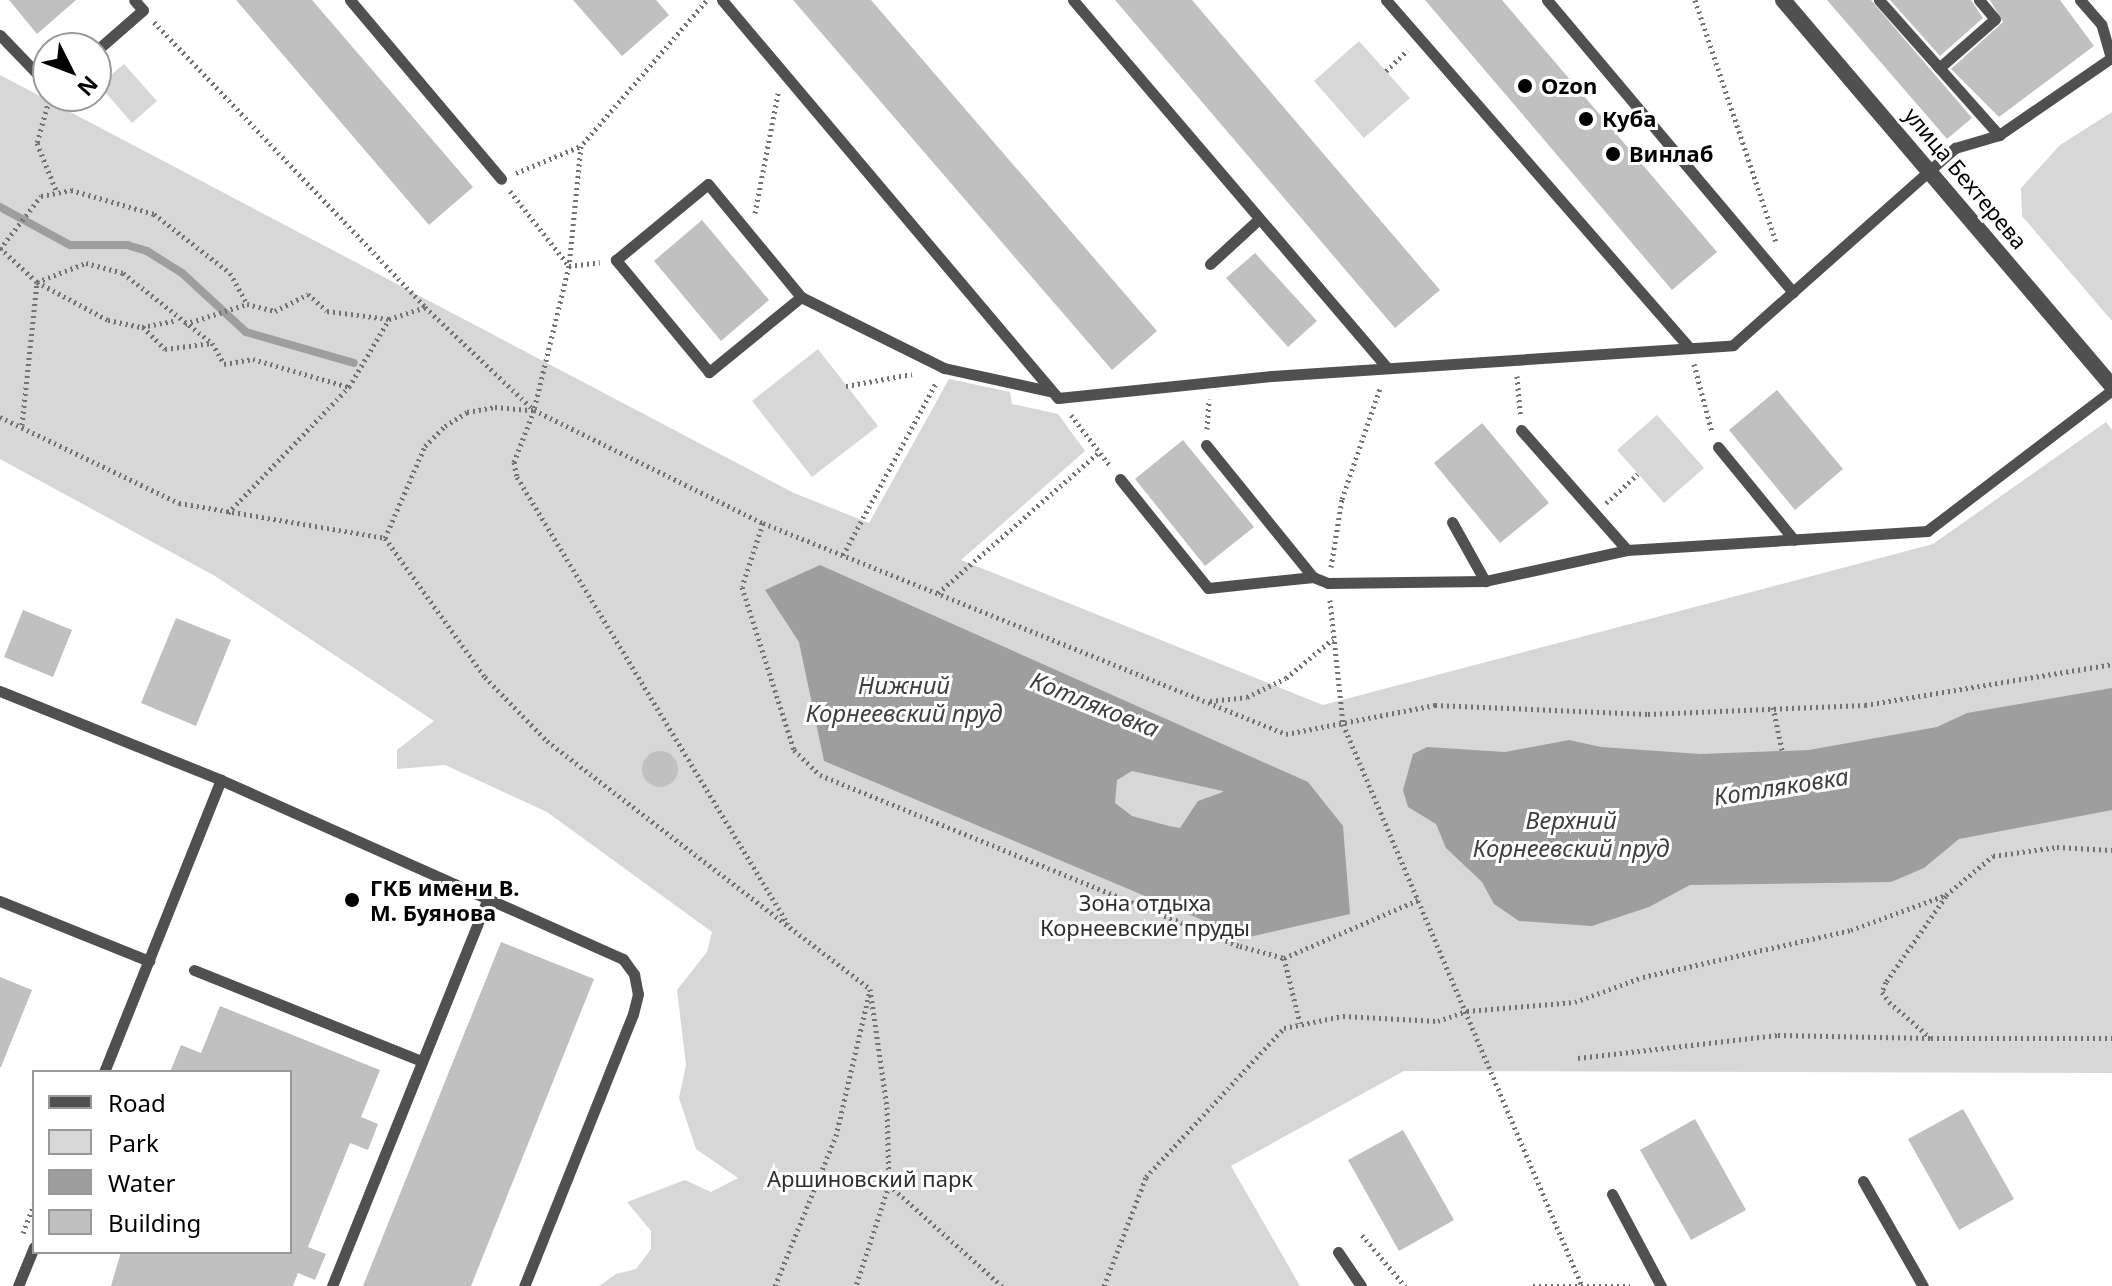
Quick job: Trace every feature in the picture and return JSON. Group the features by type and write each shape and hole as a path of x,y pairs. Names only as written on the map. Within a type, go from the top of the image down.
{"street":[{"name":"улица Бехтерева","path":"1783,0 1931,169 2112,388"}],"lane":[{"path":"112,37 143,10 134,0"},
{"path":"350,0 501,179"},
{"path":"722,0 1054,394"},
{"path":"1073,0 1387,368"},
{"path":"1386,0 1690,348"},
{"path":"1547,0 1793,292"},
{"path":"1879,0 1999,135"},
{"path":"1939,68 1995,19 1979,0"},
{"path":"801,297 709,372 616,260 708,184 801,297 944,368 1054,394 1733,345 1955,148 1999,135 2111,58 2101,24 2080,0"},
{"path":"0,35 32,68"},
{"path":"1210,264 1259,219"},
{"path":"1120,479 1208,588 1313,577 1328,583 1485,581 1627,550 1927,531 2112,388"},
{"path":"1521,430 1627,550"},
{"path":"1206,445 1313,577"},
{"path":"1718,447 1794,540"},
{"path":"1452,522 1485,581"},
{"path":"0,691 221,780 623,959 634,974 638,994 524,1286"},
{"path":"105,1070 221,780"},
{"path":"332,1286 487,900"},
{"path":"0,901 149,961"},
{"path":"194,970 422,1061"},
{"path":"1863,1181 1923,1286"},
{"path":"1612,1194 1661,1286"},
{"path":"18,1286 32,1252"},
{"path":"1338,1252 1361,1286"}],"path":[{"path":"1695,0 1778,248"},
{"path":"143,10 425,307 534,410 763,523 1286,734 1435,705 1648,714 1865,705 2112,664"},
{"path":"569,266 501,179 581,146 697,11"},
{"path":"1386,71 1420,38"},
{"path":"750,235 783,69"},
{"path":"46,112 37,143 56,190"},
{"path":"581,146 569,266 534,410 514,462 517,477 790,927"},
{"path":"177,320 142,327 108,320 37,282 0,248 27,210 56,190 154,214 230,273 247,304"},
{"path":"569,266 616,260"},
{"path":"37,282 86,263 123,273 177,320 212,343 224,364 253,359 349,387"},
{"path":"22,425 33,296 37,282"},
{"path":"185,324 247,304 275,311 308,294 327,311 389,319 425,307"},
{"path":"227,513 349,387 389,319"},
{"path":"142,327 165,349 212,343"},
{"path":"1690,348 1707,419"},
{"path":"1516,359 1521,430"},
{"path":"846,386 944,368"},
{"path":"843,555 944,368"},
{"path":"1387,368 1342,499 1328,583 1343,724 1581,1285"},
{"path":"1206,445 1210,382"},
{"path":"1054,394 1120,479"},
{"path":"385,538 425,446 445,426 467,412 495,407 534,410"},
{"path":"0,417 179,503 385,538 485,677 547,741 870,989 887,1107 889,1185 856,1286"},
{"path":"938,593 1099,452"},
{"path":"1594,514 1638,474"},
{"path":"763,523 742,587 794,750 820,775 1240,946 1284,958 1418,900"},
{"path":"1206,702 1247,697 1273,684 1334,638"},
{"path":"1773,707 1782,750"},
{"path":"1931,1038 1882,992 1946,895 1993,856 2057,847 2112,850"},
{"path":"1104,1286 1146,1177 1273,1035 1300,1023 1343,1016 1438,1021 1467,1011 1575,1002 1643,977 1851,930 1946,895"},
{"path":"1284,958 1300,1023"},
{"path":"775,1286 836,1136 870,989"},
{"path":"1578,1058 1778,1035 2097,1039 2112,1036"},
{"path":"889,1185 1002,1286"},
{"path":"1362,1235 1405,1286"},
{"path":"1533,1286 1630,1286"}],"green space":[{"path":"1359,41 1410,98 1364,138 1314,81"},
{"path":"124,64 157,101 132,123 112,100 112,74"},
{"name":"Зона отдыха Корнеевские пруды","path":"0,75 32,92 32,112 70,112 794,493 869,523 949,379 1010,392 1012,404 1058,414 1085,451 961,560 1323,705 1933,544 2106,422 2112,430 2112,1073 1404,1071 1231,1166 1300,1286 599,1286 616,1274 636,1269 651,1249 651,1231 627,1202 685,1180 711,1192 738,1178 696,1149 679,1098 686,1065 677,990 707,952 712,932 547,812 445,765 397,769 397,750 434,721 215,576 0,459"},
{"path":"2112,112 2112,321 2022,216 2021,188 2060,145"},
{"path":"818,349 878,426 812,477 752,401"},
{"path":"1657,415 1704,468 1664,503 1617,450"}],"water":[{"name":"Нижний Корнеевский пруд","path":"820,565 1308,782 1343,826 1350,914 1245,938 824,761 799,642 765,590","holes":["1132,771 1223,791 1198,801 1180,828 1132,816 1115,803 1117,780"]},
{"name":"Верхний Корнеевский пруд","path":"2112,688 2112,810 1959,839 1924,868 1891,882 1690,885 1649,907 1592,926 1519,921 1494,904 1482,882 1446,848 1436,824 1408,807 1403,790 1413,754 1427,747 1505,752 1569,740 1601,747 1700,754 1809,750 1937,727 1967,713"}],"building":[{"path":"9,0 76,0 39,32 35,32"},
{"path":"236,0 312,0 473,187 429,225"},
{"path":"573,0 656,0 669,15 622,56"},
{"path":"793,0 871,0 1157,331 1112,370"},
{"path":"1115,0 1192,0 1440,290 1395,328"},
{"path":"1425,0 1502,0 1717,252 1672,290"},
{"path":"1827,0 1871,0 1972,118 1947,139"},
{"path":"1890,0 1971,0 1983,18 1940,56"},
{"path":"1990,0 2060,0 2094,46 1999,117 1951,69 2003,22"},
{"path":"702,220 769,300 721,341 654,261"},
{"path":"1255,253 1317,321 1288,347 1226,278"},
{"path":"1777,390 1843,469 1795,510 1729,430"},
{"path":"1482,423 1549,503 1500,543 1434,463"},
{"path":"1183,440 1254,527 1205,566 1135,479"},
{"path":"23,610 72,630 53,677 4,657"},
{"path":"176,618 231,640 196,726 141,703"},
{"path":"660,751 672,757 678,769 672,781 660,787 648,781 642,769 648,757"},
{"path":"501,942 594,979 471,1286 363,1286"},
{"path":"0,977 32,990 1,1067 0,1067"},
{"path":"220,1006 380,1070 361,1117 378,1124 368,1150 350,1143 308,1247 326,1254 315,1280 298,1273 293,1286 111,1286 120,1254 292,1254 292,1070 171,1070 181,1045 201,1053"},
{"path":"1963,1109 2014,1199 1959,1230 1908,1139"},
{"path":"1695,1119 1746,1210 1691,1240 1640,1150"},
{"path":"1403,1130 1454,1220 1399,1251 1348,1160"}],"waterway":[{"name":"Котляковка","path":"0,207 70,245 127,245 147,251 182,273 246,332 354,363"}],"place":[{"name":"Ozon","path":"1525,86"},
{"name":"Куба","path":"1586,119"},
{"name":"Винлаб","path":"1613,154"},
{"name":"ГКБ имени В. М. Буянова","path":"352,900"}],"park label":[{"name":"Аршиновский парк","path":"870,1179"}]}
